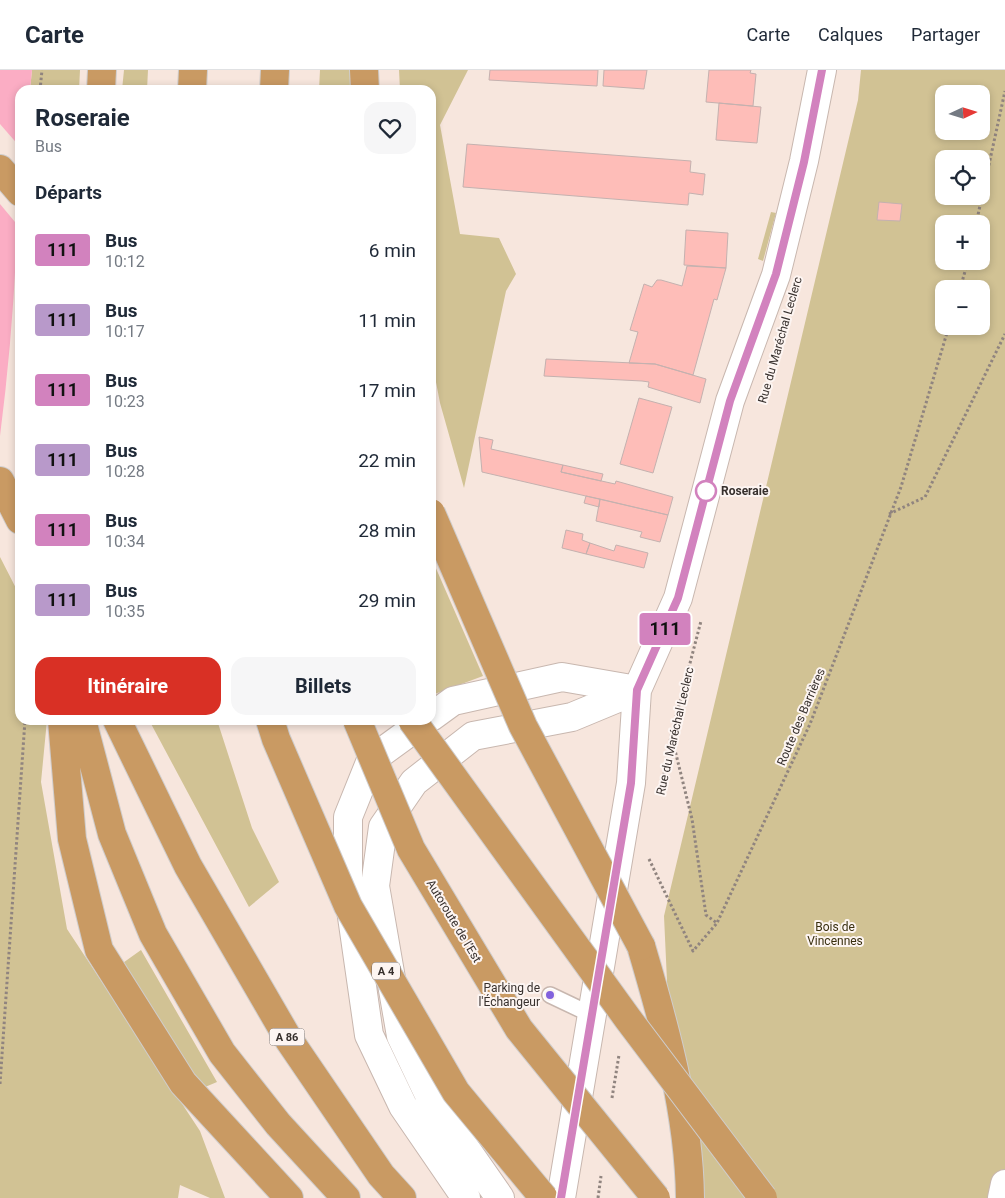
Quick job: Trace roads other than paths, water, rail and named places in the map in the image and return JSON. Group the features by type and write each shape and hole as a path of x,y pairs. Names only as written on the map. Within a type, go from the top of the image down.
{"highway":[{"path":"101,85 102,70"},
{"path":"192,85 193,70"},
{"path":"274,85 275,70"},
{"path":"364,70 365,85"},
{"path":"0,169 15,186"},
{"path":"0,480 15,510"},
{"path":"436,525 523,726 641,946 668,1039 690,1169 690,1198"},
{"path":"62,725 72,839 99,950 183,1084 289,1198"},
{"path":"83,725 112,834 153,934 222,1053 278,1124 346,1198"},
{"name":"A 86","path":"119,725 188,866 289,1040 381,1175 402,1198"},
{"name":"A 4","path":"272,725 348,906 456,1092 544,1198"},
{"name":"Autoroute de l’Est","path":"359,725 411,849 519,1029 656,1198"},
{"path":"416,725 628,1019 763,1198"}],"street":[{"name":"Rue du Maréchal Leclerc","path":"561,1198 631,783 637,690 678,598 730,401 776,274 804,162 822,70"},
{"path":"436,713 453,701 562,677 637,690"},
{"path":"500,1198 430,1099 401,1036 375,886 383,827 414,782 473,736 572,717 637,690"},
{"path":"419,725 371,760 348,817 348,889 370,1035 403,1106 466,1198"},
{"path":"1002,1198 1005,1184"}],"lane":[{"path":"550,995 592,1015"}],"place":[{"name":"Roseraie","path":"706,491"},
{"name":"Parking de l'Échangeur","path":"550,995"}],"park label":[{"name":"Bois de Vincennes","path":"835,934"}]}
